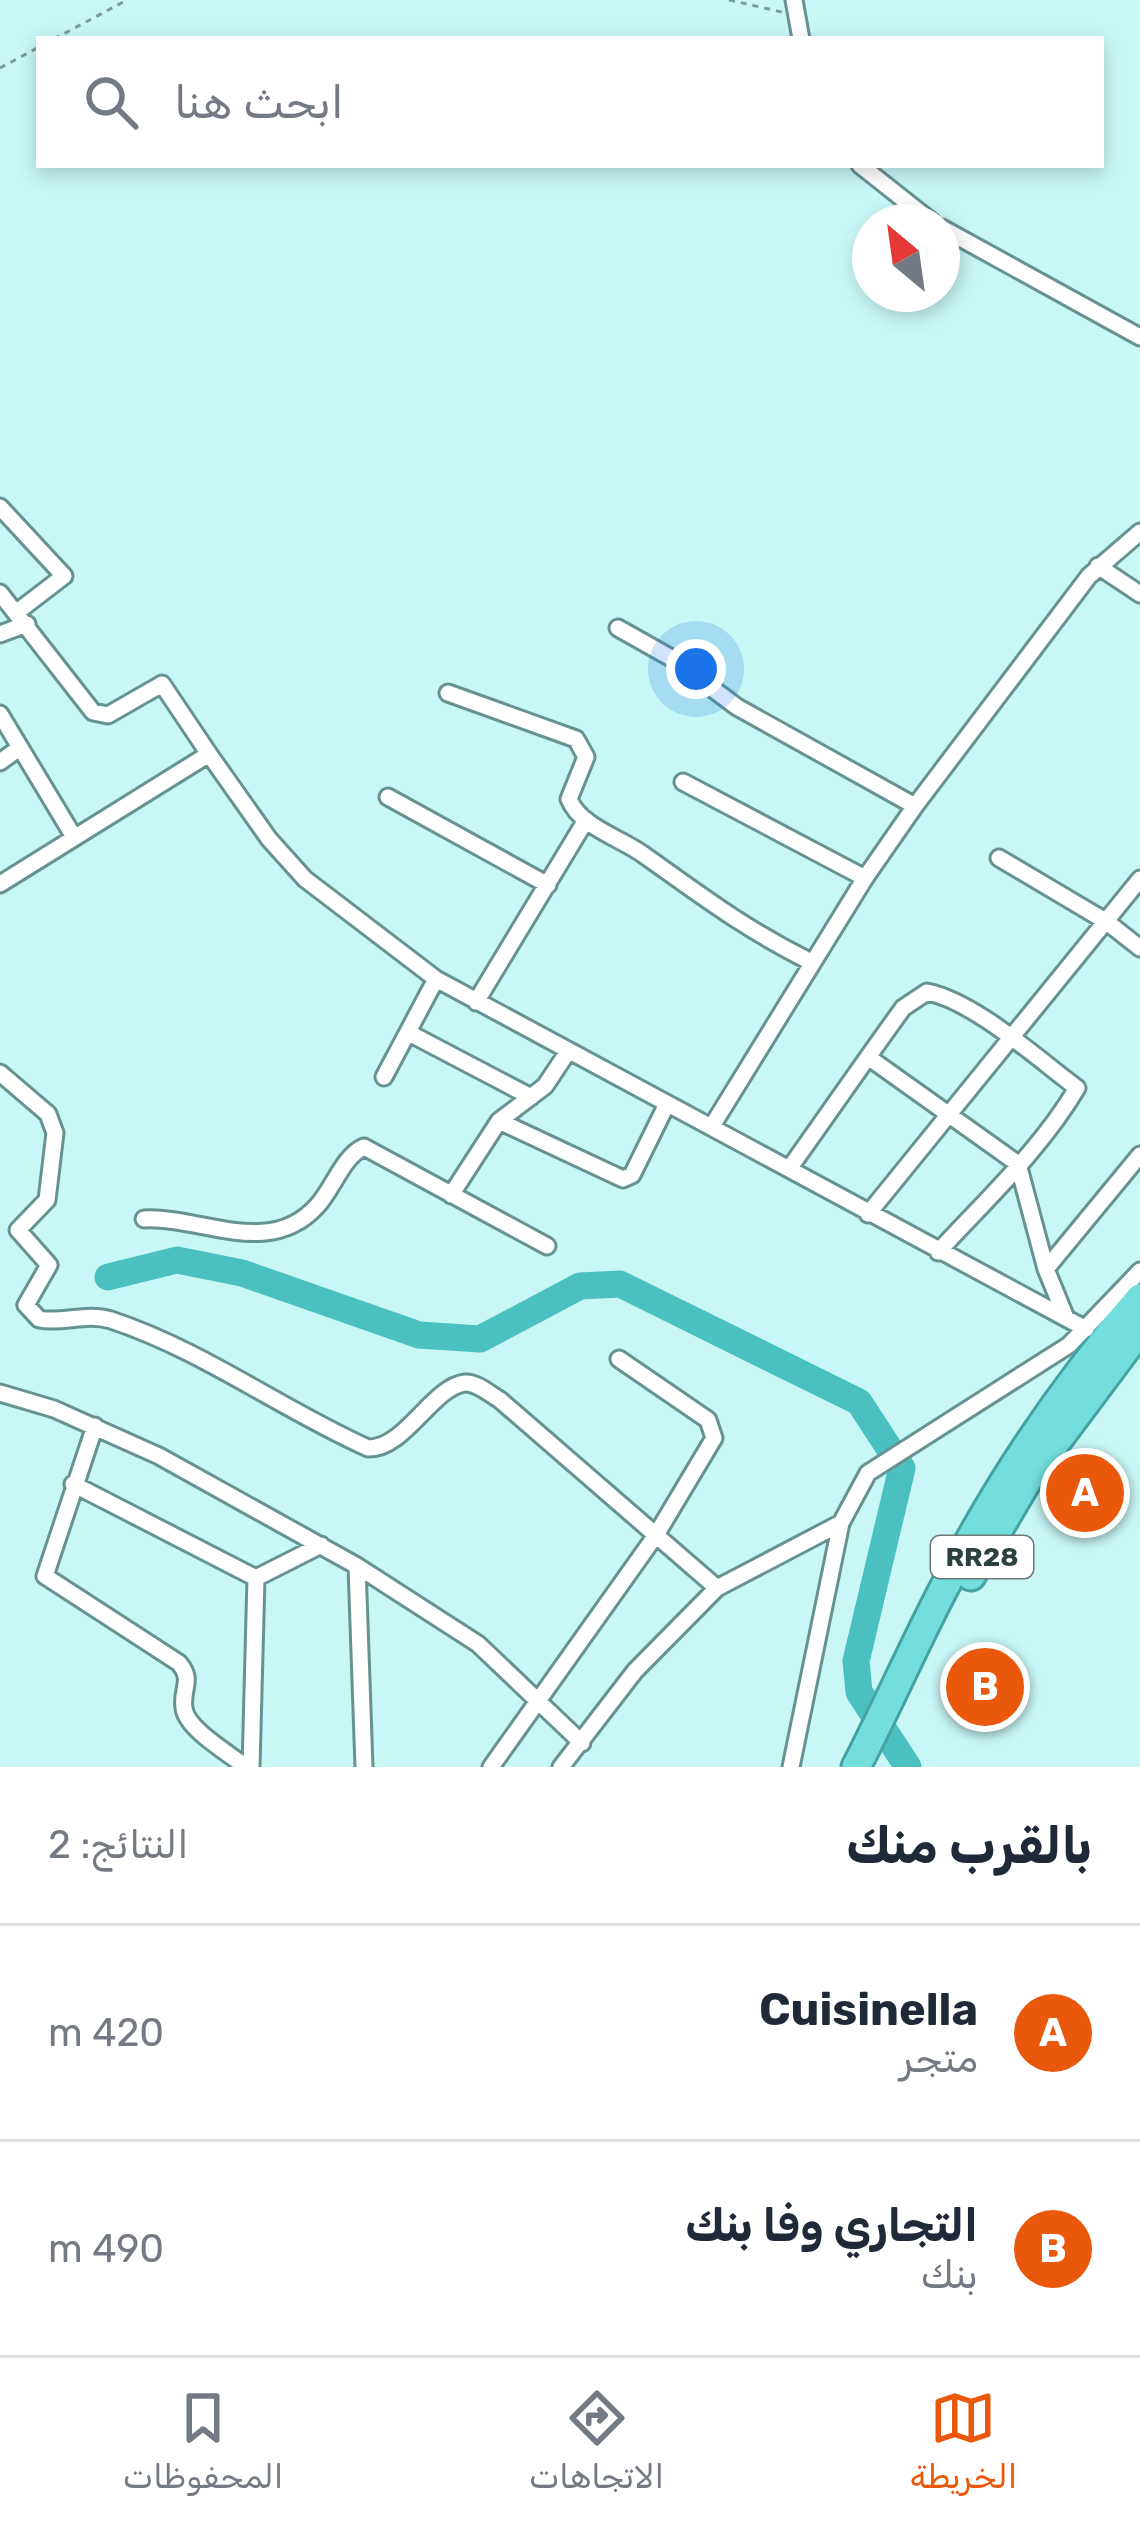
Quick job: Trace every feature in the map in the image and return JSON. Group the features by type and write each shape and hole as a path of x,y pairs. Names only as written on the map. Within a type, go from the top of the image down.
{"highway":[{"name":"RR28","path":"890,1720 944,1587 1010,1469 1081,1368 1140,1298"},
{"name":"RR28","path":"864,1764 1027,1481 1140,1330"}],"street":[{"path":"864,168 909,204"},
{"path":"960,238 1140,337"},
{"path":"0,507 64,576 0,634"},
{"path":"712,1126 865,878 915,806 1098,566 1140,532"},
{"path":"1098,566 1140,594"},
{"path":"0,592 93,712 108,716 162,685 305,879 436,979 1086,1329"},
{"path":"618,628 673,658 737,706 915,806"},
{"path":"448,693 582,745 586,757 569,800 586,820 643,854 717,912 812,962"},
{"path":"0,715 74,837"},
{"path":"0,762 19,749"},
{"path":"0,884 209,754"},
{"path":"683,782 865,878"},
{"path":"388,797 548,886"},
{"path":"476,1002 586,820"},
{"path":"1000,858 1107,922 1140,948"},
{"path":"868,1214 1140,879"},
{"path":"384,1077 436,979"},
{"path":"789,1169 903,1008 927,992 941,994 1077,1088 1018,1165 938,1252"},
{"path":"409,1033 531,1097"},
{"path":"451,1195 499,1121 545,1087 567,1053"},
{"path":"868,1057 1018,1165 1046,1269 1066,1318"},
{"path":"0,1072 48,1114 55,1133 46,1200 18,1230 49,1265 26,1305 39,1319 76,1315 108,1319 178,1348 368,1448 384,1446 457,1386 474,1385 500,1400 717,1588"},
{"path":"499,1121 623,1179 632,1175 666,1106"},
{"path":"144,1219 182,1219 244,1235 292,1224 320,1203 353,1153 364,1147 547,1246"},
{"path":"1046,1269 1140,1155"},
{"path":"791,1767 841,1523 868,1473 1086,1329 1140,1271"},
{"path":"491,1767 656,1535 716,1432 708,1420 619,1359"},
{"path":"0,1393 95,1426 357,1566 478,1644 582,1743"},
{"path":"95,1426 45,1576 179,1663 189,1680 185,1715 249,1767"},
{"path":"73,1484 256,1578"},
{"path":"561,1767 635,1671 717,1588 841,1523"},
{"path":"256,1578 321,1545"},
{"path":"357,1566 364,1767"},
{"path":"249,1767 256,1578"}],"path":[{"path":"60,36 127,0"},
{"path":"729,0 795,8"},
{"path":"0,68 36,49"}],"waterway":[{"path":"108,1277 177,1260 242,1273 419,1335 480,1339 580,1286 620,1284 859,1402 902,1468 856,1661 859,1692 908,1767"}],"place":[{"name":"Cuisinella","path":"1085,1493"},
{"name":"التجاري وفا بنك","path":"985,1687"}]}
